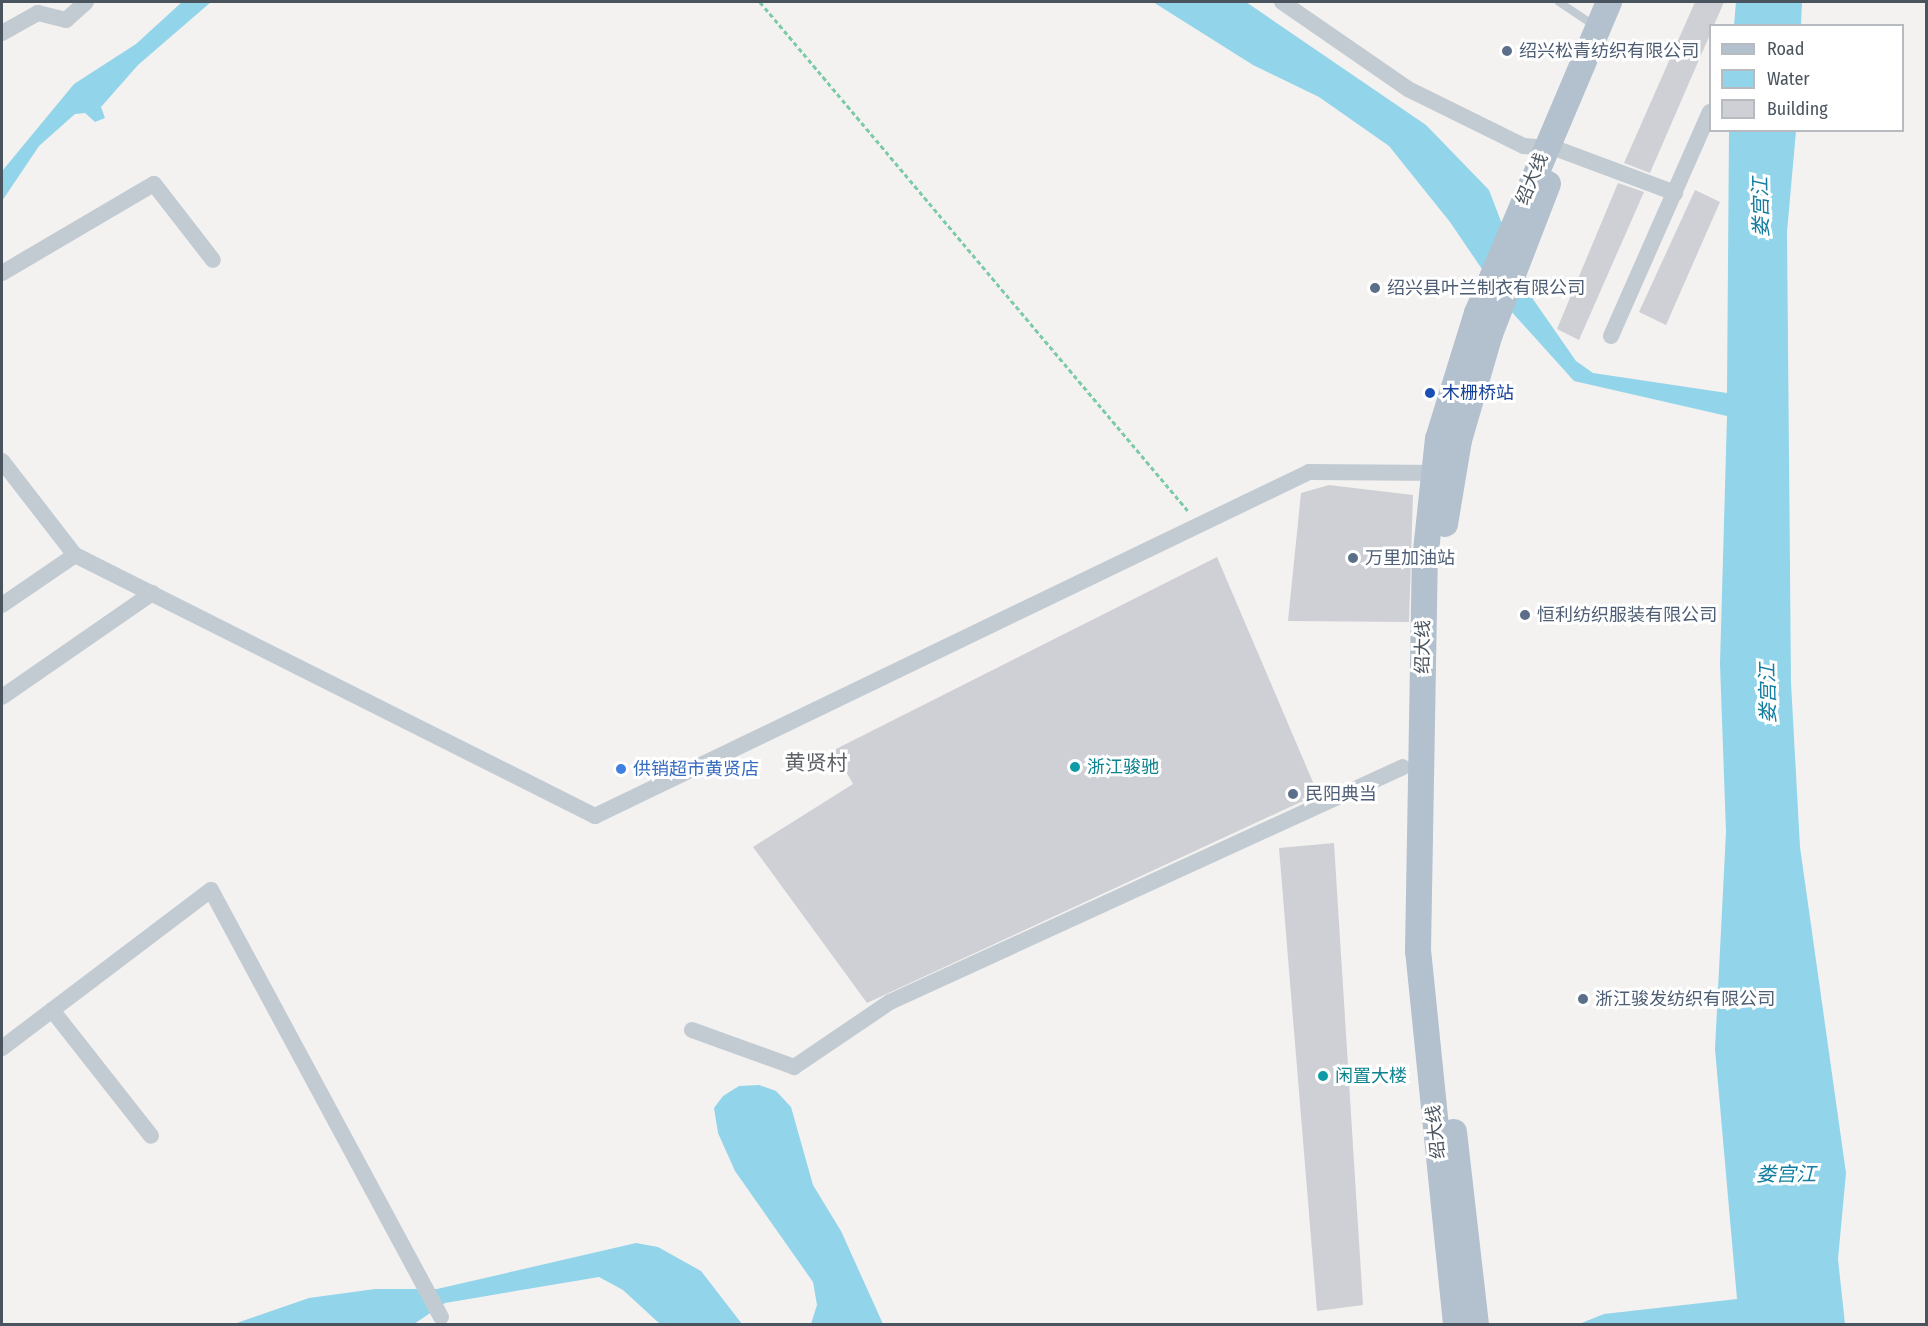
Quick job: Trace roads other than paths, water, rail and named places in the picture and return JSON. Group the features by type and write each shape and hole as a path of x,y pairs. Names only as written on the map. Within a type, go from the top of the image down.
{"main road":[{"name":"绍大线","path":"1604,31 1609,2"},
{"name":"绍大线","path":"1456,1324 1418,951 1425,560 1444,473 1483,323 1553,149 1604,31 1625,2"},
{"name":"绍大线","path":"1444,473 1439,562 1433,950 1476,1324"}],"street":[{"path":"2,33 38,13 66,20 86,2"},
{"path":"1282,2 1408,89 1524,146 1553,149 1675,193"},
{"path":"1611,336 1709,114"},
{"path":"2,273 154,184 213,260"},
{"path":"2,461 75,555 595,816 1309,472 1444,473"},
{"path":"2,605 75,555"},
{"path":"2,697 152,593"},
{"path":"692,1030 794,1067 890,1002 1403,767"},
{"path":"2,1048 211,890 429,1287 439,1313"},
{"path":"52,1010 151,1136"}],"lane":[{"path":"1559,2 1604,31"}],"water":[{"path":"182,2 211,2 138,65 101,107 105,118 95,122 85,113 75,114 39,146 2,201 3,170 74,84 136,44"},
{"name":"娄宫江","path":"1153,2 1246,2 1426,125 1489,190 1528,292 1576,361 1593,373 1727,393 1729,132 1796,132 1787,232 1791,683 1800,847 1846,1173 1838,1259 1845,1324 1579,1324 1604,1314 1737,1299 1715,1049 1726,832 1720,664 1727,416 1574,381 1509,309 1450,222 1389,146 1319,97 1253,65"},
{"path":"1736,2 1802,2 1801,24 1734,24"},
{"path":"759,1085 776,1091 791,1107 813,1185 841,1231 883,1324 811,1324 817,1305 813,1282 735,1171 718,1133 714,1108 723,1096 739,1086"},
{"path":"636,1243 658,1247 701,1271 742,1324 660,1324 623,1290 599,1277 445,1303 414,1324 234,1324 309,1298 375,1289 437,1289"}],"place":[{"name":"绍兴松青纺织有限公司","path":"1507,51"},
{"name":"绍兴县叶兰制衣有限公司","path":"1375,288"},
{"name":"木栅桥站","path":"1430,393"},
{"name":"万里加油站","path":"1353,558"},
{"name":"恒利纺织服装有限公司","path":"1525,615"},
{"name":"浙江骏驰","path":"1075,767"},
{"name":"供销超市黄贤店","path":"621,769"},
{"name":"民阳典当","path":"1293,794"},
{"name":"浙江骏发纺织有限公司","path":"1583,999"},
{"name":"闲置大楼","path":"1323,1076"}],"district":[{"name":"黄贤村","path":"816,763"}]}
